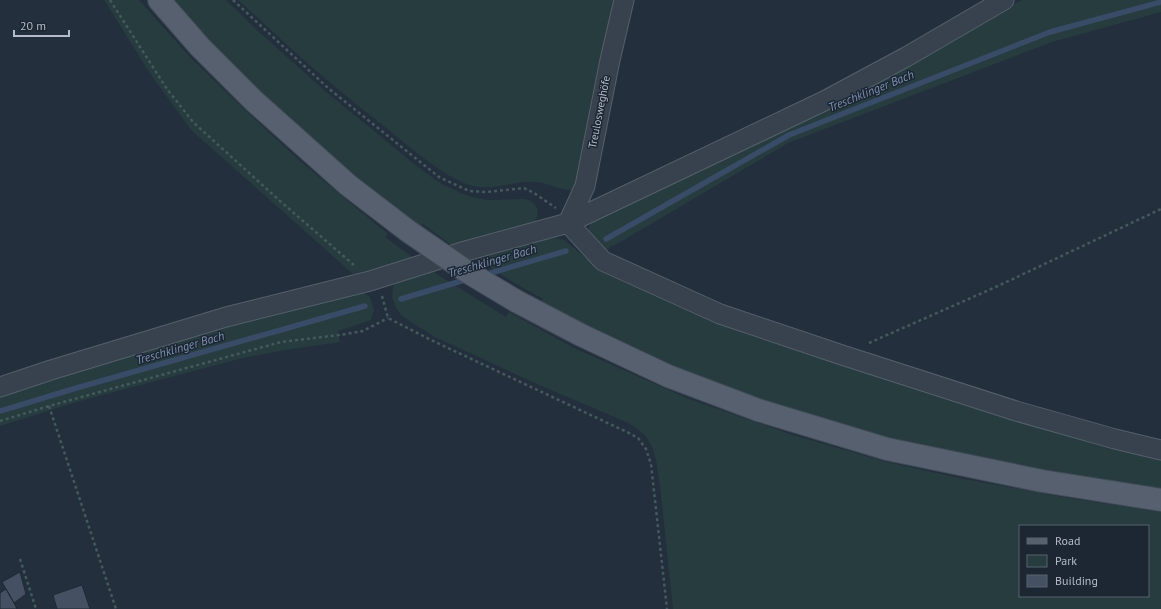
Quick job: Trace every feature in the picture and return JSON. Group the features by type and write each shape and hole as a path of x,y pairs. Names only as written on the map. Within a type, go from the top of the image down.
{"main road":[{"path":"158,0 200,47 254,101 348,185 408,231 466,271 516,302 581,335 668,376 758,410 887,449 1042,481 1161,500"}],"street":[{"name":"Treulosweghöfe","path":"568,223 585,186 610,60 624,0"},
{"path":"0,387 50,370 226,317 374,280 462,252 568,223 824,101 906,57 1004,0"},
{"path":"568,223 603,261 720,314 1016,411 1115,439 1161,450"}],"path":[{"path":"110,0 167,89 192,122 280,201 360,270 374,280 388,318 431,340 604,420 638,438 646,449 651,464 667,609"},
{"path":"233,0 328,88 439,177 469,191 487,192 524,188 554,206 568,223"},
{"path":"842,355 998,286 1161,208"},
{"path":"0,421 281,342 339,335 363,330 388,318"},
{"path":"49,406 116,609"},
{"path":"20,559 36,609"}],"green space":[{"path":"104,0 139,0 190,57 245,110 300,161 388,234 385,237 415,259 353,274 191,130 149,72"},
{"path":"174,0 226,0 325,91 418,167 440,183 463,194 476,198 489,200 529,200 534,203 538,209 534,224 454,247 423,224 420,227 354,177 274,107"},
{"path":"238,0 619,0 577,189 566,190 536,182 520,182 481,187 473,186 452,177 419,154 340,91"},
{"path":"1022,0 1161,0 1161,12 1052,42 788,143 617,244 611,246 605,253 588,231 590,224 600,218"},
{"path":"556,238 564,240 586,258 605,269 839,363 1013,419 1161,459 1161,489 1045,472 891,440 841,426 763,400 674,366 605,337 540,302 543,299 475,258 536,241"},
{"path":"430,270 506,317 509,312 574,348 689,399 790,434 883,461 959,478 1068,498 1161,512 1161,609 673,609 656,459 651,445 645,435 624,421 539,385 435,337 402,316 396,308 392,297 393,286 398,279"},
{"path":"358,290 370,297 374,310 371,320 338,331 340,342 243,358 80,401 0,426 0,393 112,357"}],"building":[{"path":"20,572 26,594 14,603 2,582"},
{"path":"82,585 90,609 57,609 53,595"},
{"path":"6,589 17,609 0,609 0,593"}],"waterway":[{"name":"Treschklinger Bach","path":"606,239 789,135 1050,32 1161,2"},
{"name":"Treschklinger Bach","path":"484,275 566,251"},
{"name":"Treschklinger Bach","path":"401,299 468,279"},
{"name":"Treschklinger Bach","path":"0,411 365,306"}]}
